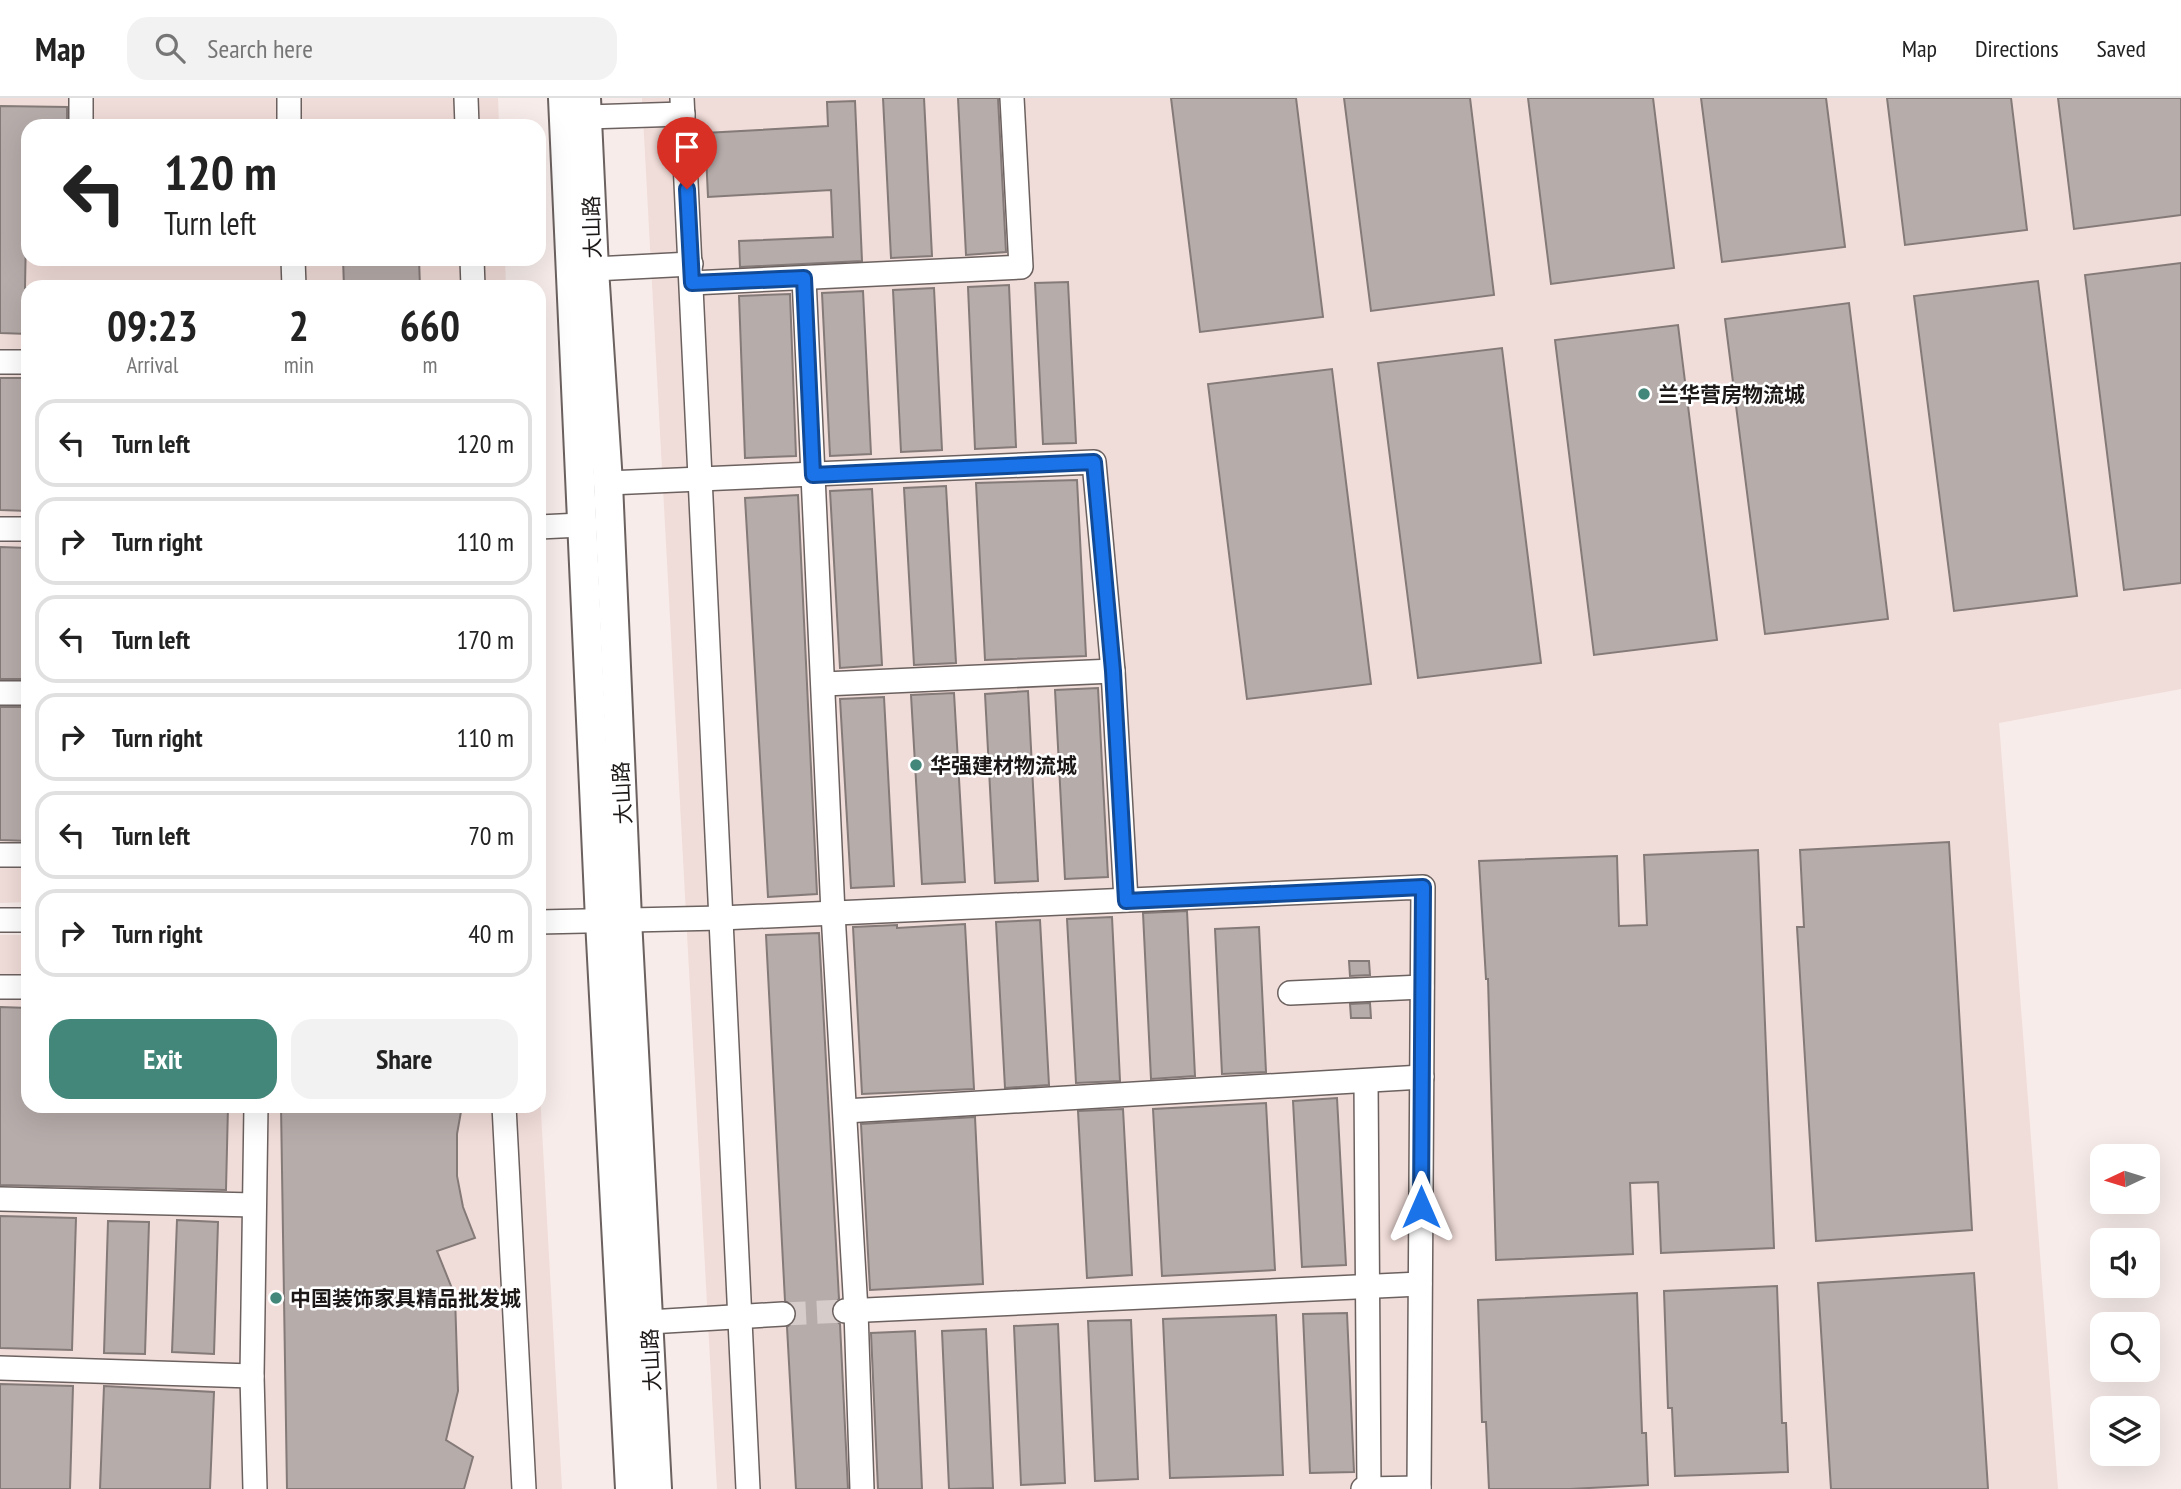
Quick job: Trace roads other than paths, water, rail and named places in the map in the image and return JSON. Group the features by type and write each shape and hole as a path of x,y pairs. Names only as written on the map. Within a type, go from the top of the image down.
{"main road":[{"name":"大山路","path":"563,98 581,525 649,1322 657,1489"},
{"name":"大山路","path":"587,108 608,483 614,920 631,1489"}],"street":[{"path":"81,98 81,119"},
{"path":"289,98 289,119"},
{"path":"466,98 467,119"},
{"path":"594,269 804,278 1021,267 1012,98"},
{"path":"587,108 683,106 748,1489"},
{"path":"804,278 833,914 845,1111 850,1311 862,1489"},
{"path":"0,362 21,362"},
{"path":"608,483 1094,462 1113,671 1126,901"},
{"path":"546,527 581,525"},
{"path":"0,529 21,529"},
{"path":"824,684 1113,671"},
{"path":"0,693 21,694"},
{"path":"0,855 21,855"},
{"path":"546,922 833,914 1423,887 1419,1489 1367,1489 1366,1081"},
{"path":"0,920 21,920"},
{"path":"0,987 21,987"},
{"path":"1290,993 1422,987"},
{"path":"845,1111 1422,1077"},
{"path":"255,1489 252,1376 256,1113"},
{"path":"504,1113 524,1489"},
{"path":"0,1199 254,1205"},
{"path":"850,1311 1420,1284"},
{"path":"649,1322 783,1314"},
{"path":"0,1368 252,1376"}],"tunnel":[{"path":"783,1314 845,1311"}],"place":[{"name":"兰华营房物流城","path":"1644,394"},
{"name":"华强建材物流城","path":"916,765"},
{"name":"中国装饰家具精品批发城","path":"276,1298"}]}
